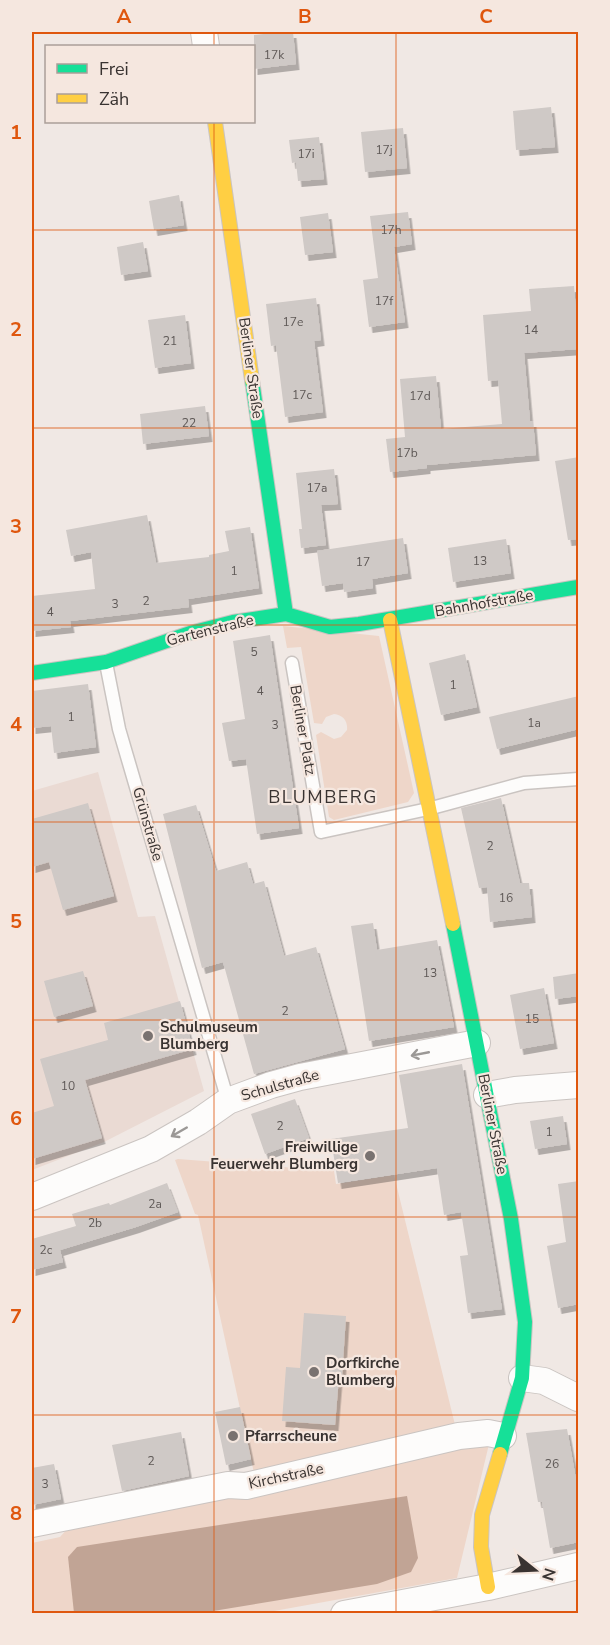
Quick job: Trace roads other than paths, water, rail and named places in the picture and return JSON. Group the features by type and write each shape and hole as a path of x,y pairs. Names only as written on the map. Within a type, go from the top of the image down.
{"street":[{"name":"Berliner Straße","path":"215,123 286,614"},
{"name":"Bahnhofstraße","path":"390,620 579,586"},
{"name":"Gartenstraße","path":"32,673 106,662 190,633 233,622 286,614 330,627 390,620"},
{"path":"390,620 428,809"},
{"name":"Berliner Straße","path":"428,809 443,873 511,1220 525,1322 522,1378 503,1436 482,1515 481,1547 488,1587"},
{"name":"Schulstraße","path":"32,1197 151,1149 228,1101 271,1085 300,1077 477,1042"},
{"path":"487,1095 515,1090 579,1085"},
{"path":"522,1378 544,1381 579,1398"},
{"name":"Kirchstraße","path":"32,1524 228,1485 246,1486 459,1436 488,1432 503,1436"},
{"path":"344,1614 488,1587 579,1566"}],"lane":[{"name":"Grünstraße","path":"106,662 119,729 228,1101"},
{"name":"Berliner Platz","path":"292,663 321,832 428,809"},
{"path":"428,809 524,783 579,780"}],"place":[{"name":"Schulmuseum Blumberg","path":"148,1036"},
{"name":"Freiwillige Feuerwehr Blumberg","path":"370,1156"},
{"name":"Dorfkirche Blumberg","path":"314,1372"},
{"name":"Pfarrscheune","path":"233,1436"}],"district":[{"name":"BLUMBERG","path":"323,797"}]}
